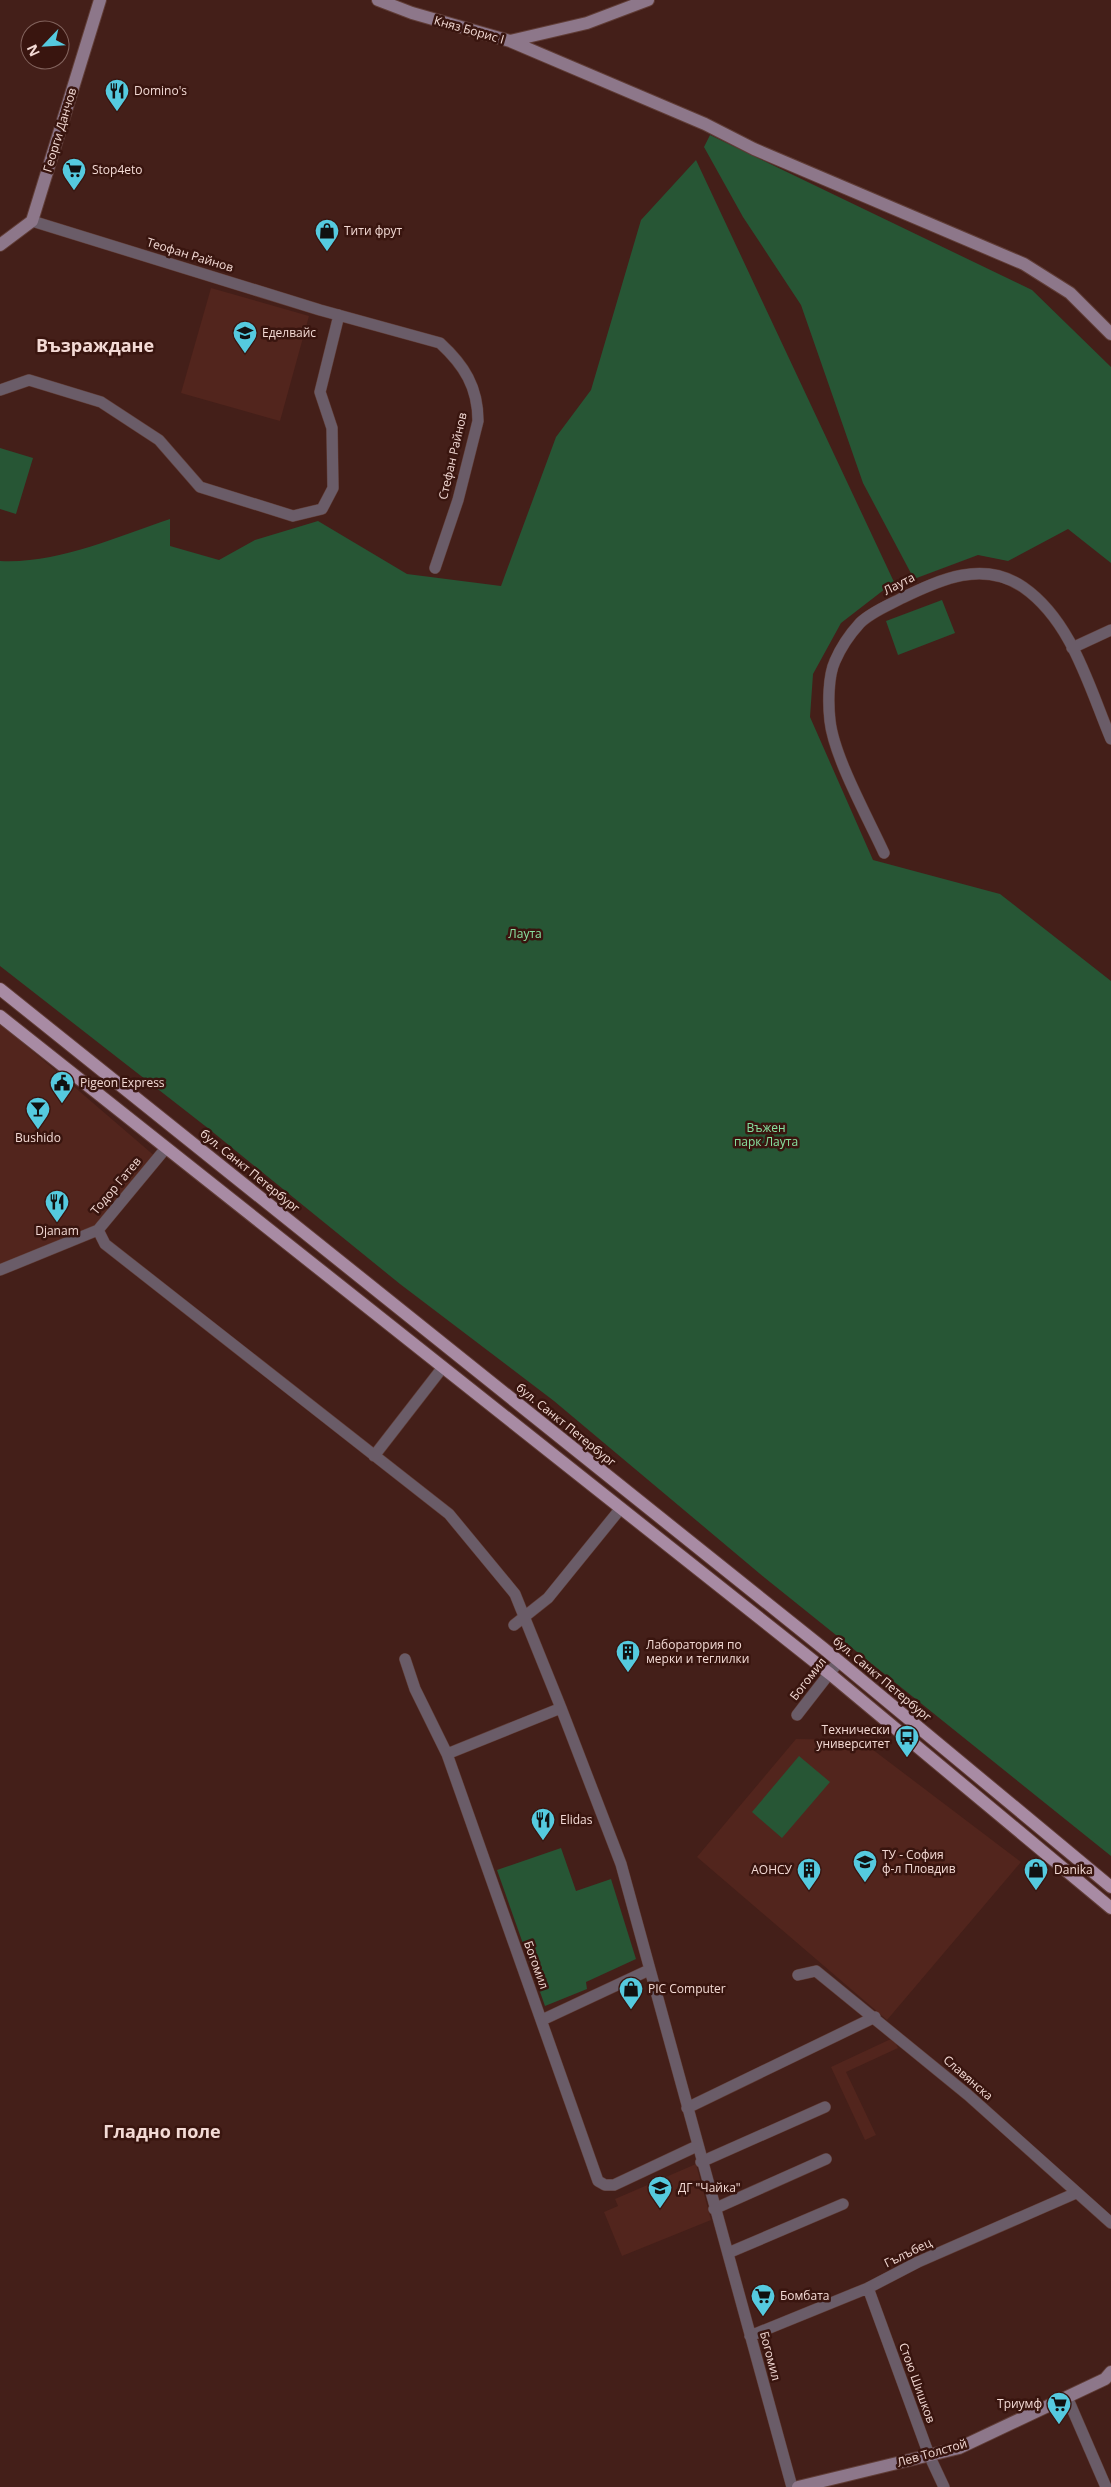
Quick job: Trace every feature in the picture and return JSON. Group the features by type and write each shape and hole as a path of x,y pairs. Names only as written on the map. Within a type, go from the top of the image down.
{"main road":[{"name":"бул. Санкт Петербург","path":"0,989 839,1661 1111,1887"},
{"path":"0,1016 830,1674 1111,1908"}],"street":[{"name":"Георги Данчов","path":"32,221 100,0"},
{"name":"Княз Борис I","path":"385,2 510,42 587,23 648,0"},
{"path":"510,42 704,124 754,149 1024,264 1070,293 1111,334"},
{"path":"0,245 32,221"},
{"name":"Теофан Райнов","path":"32,221 340,315"},
{"path":"0,390 29,380 101,402 159,440 200,487 292,516 322,509 333,488 332,428 320,392 340,315"},
{"name":"Стефан Райнов","path":"340,315 440,343 453,355 470,377 478,410 478,421 458,500 435,568"},
{"name":"Лаута","path":"884,854 836,744 830,721 830,686 834,663 847,639 861,622 888,605 947,578 983,573 1000,575 1022,587 1043,604 1059,624 1072,648 1111,738"},
{"path":"1072,648 1111,630"},
{"name":"Тодор Гатев","path":"0,1270 98,1230 166,1148"},
{"name":"Богомил","path":"98,1230 105,1244 449,1514 515,1594 562,1708 621,1864 701,2162 792,2487"},
{"path":"374,1456 443,1367"},
{"path":"514,1625 548,1598 621,1508"},
{"name":"Богомил","path":"405,1659 415,1689 446,1754 598,2181 605,2185 614,2185 697,2146"},
{"name":"Богомил","path":"798,1714 839,1661"},
{"path":"446,1754 562,1708"},
{"path":"542,2020 649,1970"},
{"name":"Славянска","path":"798,1975 816,1971 875,2017 968,2095 1111,2223"},
{"path":"687,2108 875,2017"},
{"path":"701,2162 825,2107"},
{"path":"714,2209 826,2159"},
{"name":"Гълъбец","path":"750,2336 935,2261 1076,2193"},
{"path":"728,2253 843,2204"},
{"name":"Стою Шишков","path":"868,2288 929,2456 944,2487"},
{"name":"Лев Толстой","path":"798,2487 959,2448 1105,2379 1111,2372"},
{"path":"1067,2397 1107,2485"}],"shaded area":[{"name":"Еделвайс","path":"211,288 309,316 280,421 181,393"},
{"path":"0,1023 157,1158 98,1230 0,1270"},
{"name":"ТУ - София ф-л Пловдив","path":"796,1739 860,1740 1021,1862 887,2020 697,1857"},
{"path":"893,2038 898,2048 846,2072 876,2135 865,2140 831,2067"},
{"name":"ДГ \"Чайка\"","path":"696,2164 711,2220 622,2256 604,2212 618,2206 615,2199"}],"green space":[{"path":"710,135 1032,290 1111,367 1111,563 1068,529 1008,561 978,555 914,579 863,483 801,305 743,217 704,147"},
{"name":"Лаута","path":"696,160 894,582 841,623 813,674 810,717 873,860 1000,894 1111,981 1111,1856 765,1578 554,1401 400,1284 209,1129 0,966 0,561 22,561 65,554 170,519 170,546 219,560 255,540 318,521 407,574 501,586 556,437 591,390 641,220"},
{"path":"0,448 33,458 16,514 0,509"},
{"path":"942,600 955,633 898,655 886,621"},
{"path":"799,1756 830,1782 782,1838 752,1812"},
{"path":"561,1848 576,1891 611,1879 636,1959 586,1982 587,1989 545,2006 497,1870"}],"place":[{"name":"Domino's","path":"117,112"},
{"name":"Stop4eto","path":"74,191"},
{"name":"Тити фрут","path":"327,252"},
{"name":"Еделвайс","path":"245,354"},
{"name":"Pigeon Express","path":"62,1104"},
{"name":"Bushido","path":"38,1130"},
{"name":"Djanam","path":"57,1223"},
{"name":"Лаборатория по мерки и теглилки","path":"628,1673"},
{"name":"Технически университет","path":"907,1758"},
{"name":"Elidas","path":"543,1841"},
{"name":"ТУ - София ф-л Пловдив","path":"865,1883"},
{"name":"АОНСУ","path":"809,1891"},
{"name":"Danika","path":"1036,1891"},
{"name":"PIC Computer","path":"631,2010"},
{"name":"ДГ \"Чайка\"","path":"660,2209"},
{"name":"Бомбата","path":"763,2317"},
{"name":"Триумф","path":"1059,2425"}],"district":[{"name":"Възраждане","path":"95,346"},
{"name":"Гладно поле","path":"162,2132"}],"park label":[{"name":"Въжен парк Лаута","path":"766,1135"}]}
